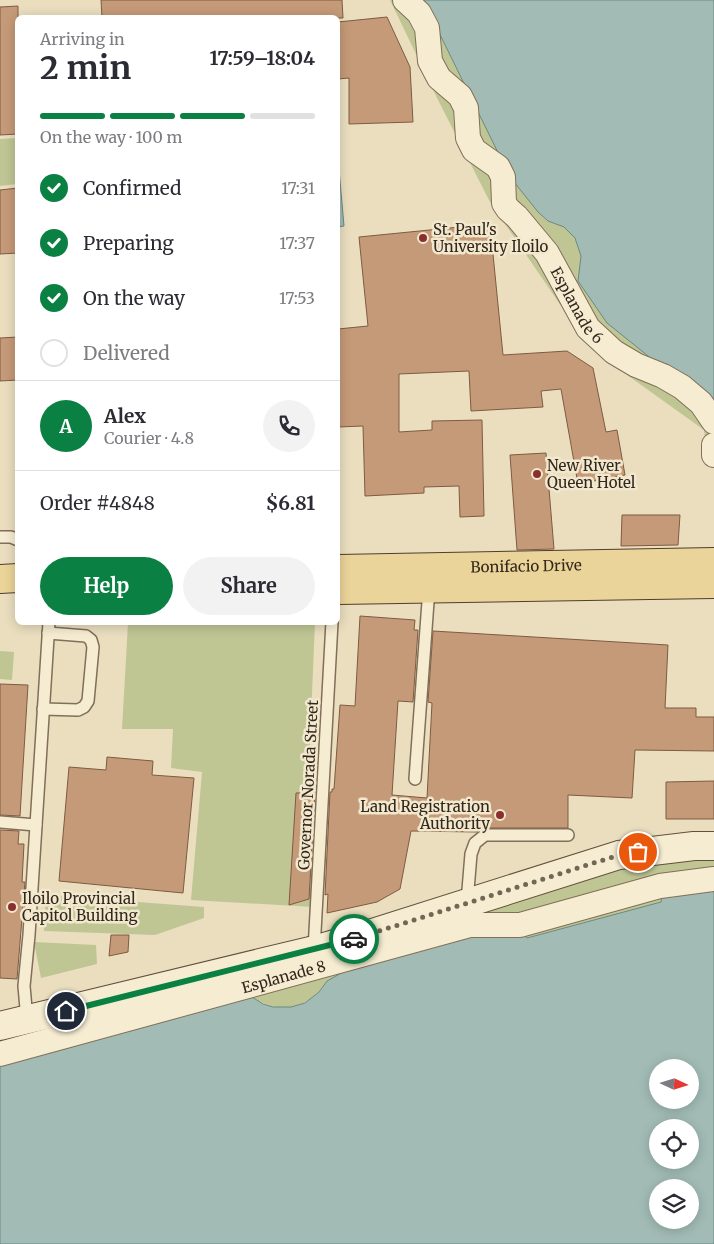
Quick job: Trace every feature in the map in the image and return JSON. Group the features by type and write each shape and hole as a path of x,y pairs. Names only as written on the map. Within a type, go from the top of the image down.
{"main road":[{"name":"Bonifacio Drive","path":"340,569 714,562"},
{"path":"0,579 15,578"},
{"name":"Bonifacio Drive","path":"340,590 714,584"},
{"path":"0,595 15,594"},
{"path":"0,1026 314,950 619,855 694,846 714,846"}],"street":[{"name":"Esplanade 6","path":"405,0 419,13 427,28 430,61 439,78 460,96 466,108 468,138 474,150 498,167 503,176 504,203 546,253 588,328 614,352 682,387 701,403 714,422"},
{"path":"714,445 714,455"},
{"name":"Esplanade 8","path":"0,1054 470,925 520,925 656,887 714,879"}],"lane":[{"path":"0,537 15,538"},
{"path":"415,780 429,588"},
{"name":"Governor Norada Street","path":"314,950 327,814 332,625"},
{"path":"28,1020 24,986 29,935 42,709 48,628 86,636 91,640 93,647 88,701 84,707 78,710 42,709"},
{"path":"0,822 36,825"},
{"path":"467,903 471,854 475,843 485,835 568,834"}],"green space":[{"path":"390,0 442,0 542,216 567,229 576,241 581,256 714,370 714,468 708,459 704,430 630,377 583,338 490,202"},
{"path":"15,138 15,184 0,186 0,139"},
{"path":"128,625 315,625 305,858 315,858 313,907 191,900 202,772 171,768 173,729 122,729"},
{"path":"0,651 14,652 12,680 0,679"},
{"path":"714,855 714,889 527,938 327,981 311,999 292,1007 271,1006 249,995 0,1072 0,1040 514,901 652,861"},
{"path":"46,895 204,907 204,918 155,935 44,931"},
{"path":"34,942 96,945 97,964 41,978"}],"water":[{"path":"423,0 714,0 714,409 607,323 578,281 581,256 575,238 564,227 548,221 538,212 510,177"},
{"path":"340,181 344,226 340,227"},
{"path":"714,889 714,1244 0,1244 0,1061 249,995 263,1004 273,1007 291,1007 305,1003 319,992 327,981 345,971 452,939 522,933 527,938 661,902 662,895"}],"building":[{"path":"101,0 342,0 343,18 340,18 340,15 102,15"},
{"path":"18,6 18,15 15,15 15,134 0,135 0,7"},
{"path":"387,17 410,67 413,122 349,124 349,78 340,79 340,22"},
{"path":"15,188 15,253 0,254 0,190"},
{"path":"490,224 503,355 567,351 593,368 606,432 617,430 625,475 578,484 561,389 541,391 543,407 471,411 469,371 399,374 399,432 432,430 432,421 482,420 484,516 460,517 459,486 424,487 424,493 365,496 363,426 340,427 340,329 368,326 359,237"},
{"path":"15,337 15,380 0,381 0,338"},
{"path":"546,453 554,549 517,550 510,455"},
{"path":"622,515 680,515 678,545 621,546"},
{"path":"360,616 415,620 414,630 418,630 413,702 398,701 392,795 427,798 432,703 428,702 433,631 668,645 665,708 696,708 696,717 714,717 714,751 635,750 632,798 568,795 568,828 485,828 477,832 411,831 400,889 377,902 327,913 328,894 325,895 330,792 334,789 340,705 355,706"},
{"path":"0,684 28,685 20,816 0,815"},
{"path":"107,757 153,761 152,775 194,778 183,893 59,881 69,767 106,770"},
{"path":"714,781 714,819 666,819 666,782"},
{"path":"296,793 315,793 309,899 289,905"},
{"name":"Iloilo Provincial Capitol Building","path":"0,830 19,831 18,844 24,844 22,882 25,882 17,979 0,978"},
{"path":"111,935 129,935 128,952 109,956"}],"way so far":[{"path":"354,939 619,855 638,852"}],"place":[{"name":"St. Paul's University Iloilo","path":"423,238"},
{"name":"New River Queen Hotel","path":"537,474"},
{"name":"Land Registration Authority","path":"500,815"},
{"name":"Iloilo Provincial Capitol Building","path":"12,907"}],"route":[{"path":"66,1011 354,939"}]}
